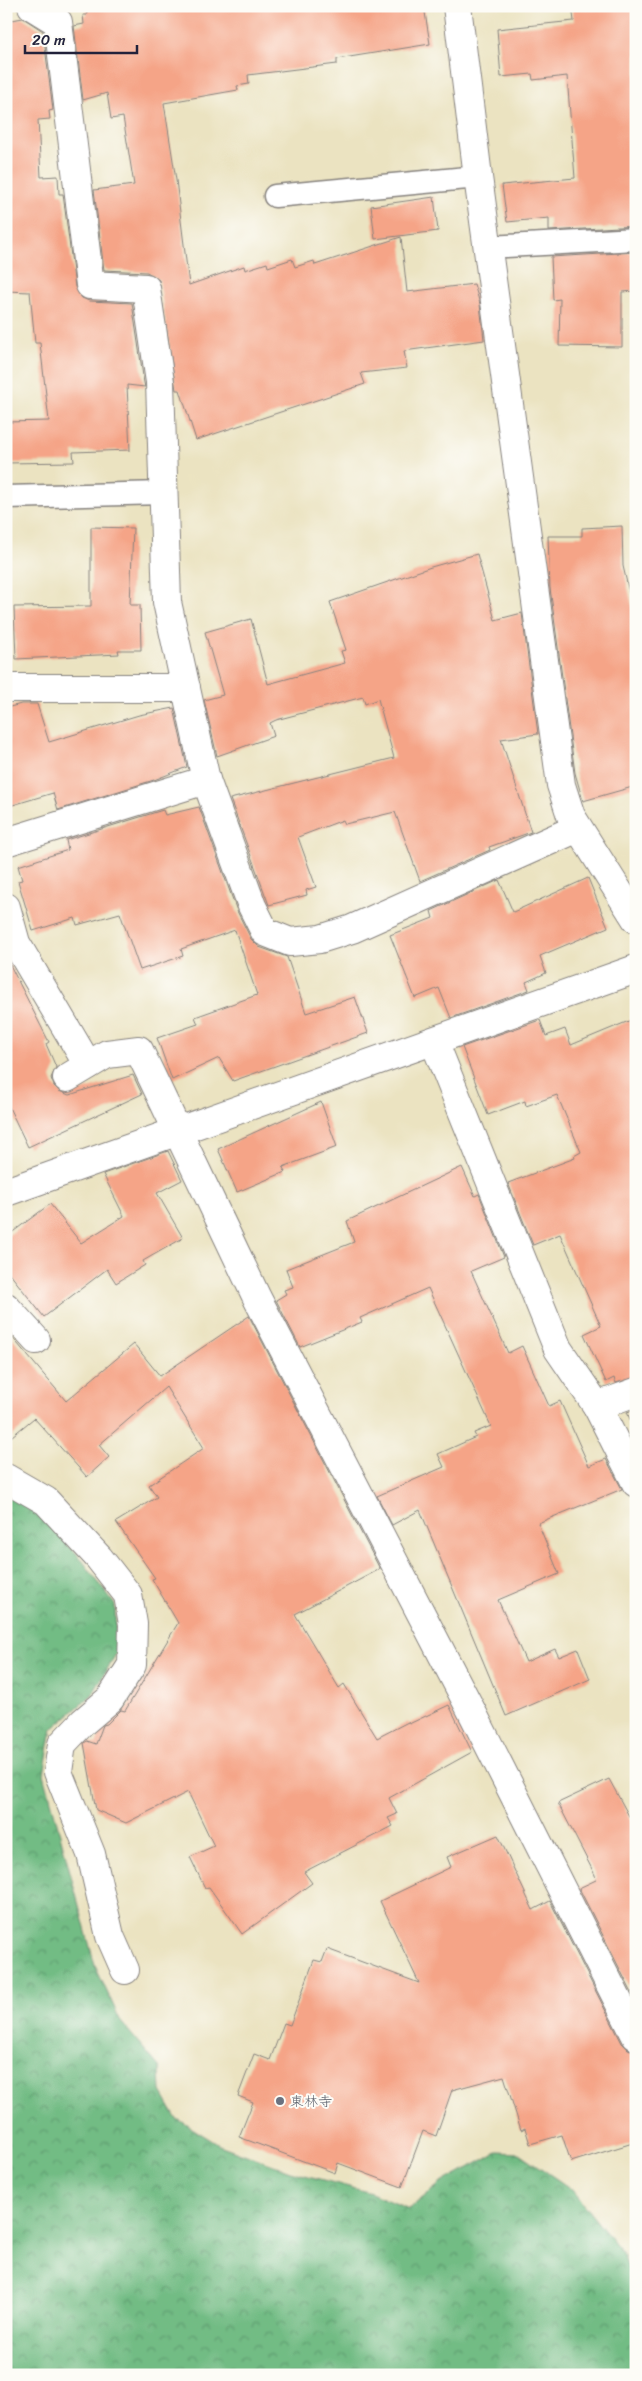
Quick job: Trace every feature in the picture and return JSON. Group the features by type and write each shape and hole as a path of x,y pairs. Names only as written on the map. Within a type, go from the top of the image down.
{"street":[{"path":"32,6 58,22 90,284 146,288 160,382 167,602 206,780 252,906 265,932 290,942 320,940 352,929 578,828"},
{"path":"458,6 478,177 561,785 571,816 636,918"},
{"path":"6,688 186,688"},
{"path":"6,842 206,780"},
{"path":"6,907 16,943 77,1071 107,1054 139,1050 257,1298 464,1695 636,2036"},
{"path":"6,1192 636,970"},
{"path":"434,1041 558,1349 597,1406 636,1483"},
{"path":"6,1307 36,1340"},
{"path":"597,1406 636,1392"},
{"path":"6,1478 46,1501 99,1558 128,1595 133,1624 132,1665 110,1699 83,1722 62,1744 58,1772 91,1854 110,1936 125,1970"}],"lane":[{"path":"275,196 478,177"},
{"path":"488,247 636,239"},
{"path":"6,497 164,493"}],"green space":[{"path":"6,1496 23,1500 79,1556 115,1605 116,1654 92,1695 52,1729 44,1774 95,1966 121,2022 160,2068 161,2092 176,2118 219,2145 290,2171 371,2193 409,2209 440,2184 497,2152 519,2153 571,2189 623,2254 636,2292 636,2375 6,2375"}],"building":[{"path":"86,6 424,6 430,44 337,59 337,64 248,75 249,84 237,86 238,90 164,103 189,285 244,266 245,270 267,263 268,267 292,259 295,267 314,261 315,265 401,237 407,292 474,284 480,304 484,340 404,351 407,368 361,373 365,384 196,440 180,390 176,390 159,280 147,272 104,270 94,190 134,185 123,117 111,119 107,93 83,100 74,26 84,24 83,15 87,15"},
{"path":"572,6 636,6 636,226 549,231 549,218 507,222 502,185 575,178 567,76 533,80 532,74 501,77 497,29 574,21"},
{"path":"23,18 43,31 53,110 49,111 50,119 38,120 41,177 58,176 59,194 63,194 75,287 82,298 89,301 132,303 145,387 127,385 130,450 73,452 74,462 6,463 6,422 49,421 40,343 35,343 30,292 6,291 6,21"},
{"path":"434,197 438,231 375,239 371,206"},
{"path":"636,252 636,291 622,292 622,347 559,346 560,299 553,300 551,257"},
{"path":"622,526 623,566 636,622 636,786 583,801 575,773 550,588 548,536 582,536 582,528"},
{"path":"91,527 133,528 130,605 140,605 141,650 118,650 119,654 16,659 14,607 91,606"},
{"path":"477,554 495,620 522,613 538,734 501,739 531,832 489,847 490,850 420,881 395,812 345,824 343,820 298,837 316,887 306,890 307,895 269,905 230,799 394,758 378,699 365,704 363,697 276,720 270,723 274,736 217,756 204,700 223,695 205,632 251,619 268,684 345,663 341,651 346,650 330,602 431,567"},
{"path":"21,704 37,704 49,742 139,715 174,708 187,767 154,780 58,810 53,793 6,807 6,708"},
{"path":"199,807 237,911 251,939 259,947 287,957 306,1013 355,997 368,1033 233,1081 219,1058 172,1080 157,1038 198,1024 195,1017 257,995 235,930 181,949 183,956 140,970 120,913 77,925 75,918 33,931 18,881 22,880 18,866 68,850 66,840 163,810 165,815"},
{"path":"588,878 608,927 540,956 546,973 526,982 529,990 451,1018 439,988 415,998 390,935 433,918 431,911 499,880 513,912"},
{"path":"6,957 49,1042 46,1044 56,1067 51,1078 54,1086 59,1091 69,1095 133,1075 142,1094 28,1147 6,1101"},
{"path":"636,1018 636,1377 616,1383 614,1378 606,1382 584,1334 601,1326 560,1234 533,1245 508,1183 575,1158 574,1156 581,1152 557,1095 526,1106 525,1101 488,1115 462,1047 540,1020 546,1036 565,1029 571,1045"},
{"path":"321,1102 337,1147 283,1167 285,1172 237,1192 218,1149"},
{"path":"168,1151 182,1180 157,1193 183,1238 143,1261 145,1265 116,1283 107,1269 44,1317 6,1269 6,1237 50,1204 81,1243 124,1216 103,1174"},
{"path":"462,1167 475,1196 479,1194 504,1257 471,1271 508,1353 522,1346 549,1406 560,1401 589,1466 606,1459 622,1489 538,1523 559,1574 498,1600 526,1662 555,1649 559,1657 578,1649 590,1679 506,1716 420,1510 392,1525 377,1496 444,1467 438,1454 476,1437 474,1433 491,1426 428,1288 360,1318 362,1322 300,1347 276,1300 286,1294 284,1290 293,1287 286,1269 354,1242 347,1221"},
{"path":"249,1316 380,1569 295,1614 339,1688 344,1684 377,1738 408,1722 409,1724 449,1705 472,1752 389,1798 397,1814 388,1818 393,1826 304,1872 312,1883 242,1934 209,1887 205,1888 190,1857 214,1846 188,1792 126,1823 96,1810 84,1743 87,1741 96,1744 103,1725 107,1724 121,1710 125,1711 178,1623 152,1579 155,1578 116,1522 157,1497 149,1485 204,1448 166,1387 99,1445 109,1457 87,1477 34,1418 6,1441 6,1330 66,1401 134,1344 160,1376"},
{"path":"636,1409 636,1428 634,1429 627,1412"},
{"path":"609,1779 636,1829 636,2001 579,1888 596,1880 595,1875 558,1803"},
{"path":"498,1835 533,1910 550,1901 622,2043 628,2049 636,2052 636,2142 571,2162 562,2135 530,2144 525,2128 521,2130 504,2076 452,2090 436,2136 423,2131 402,2187 338,2163 335,2173 239,2137 253,2102 238,2096 254,2054 270,2060 284,2023 290,2025 314,1960 322,1962 327,1949 419,1983 380,1901 451,1867 447,1857"}],"place":[{"name":"東林寺","path":"280,2101"}]}
